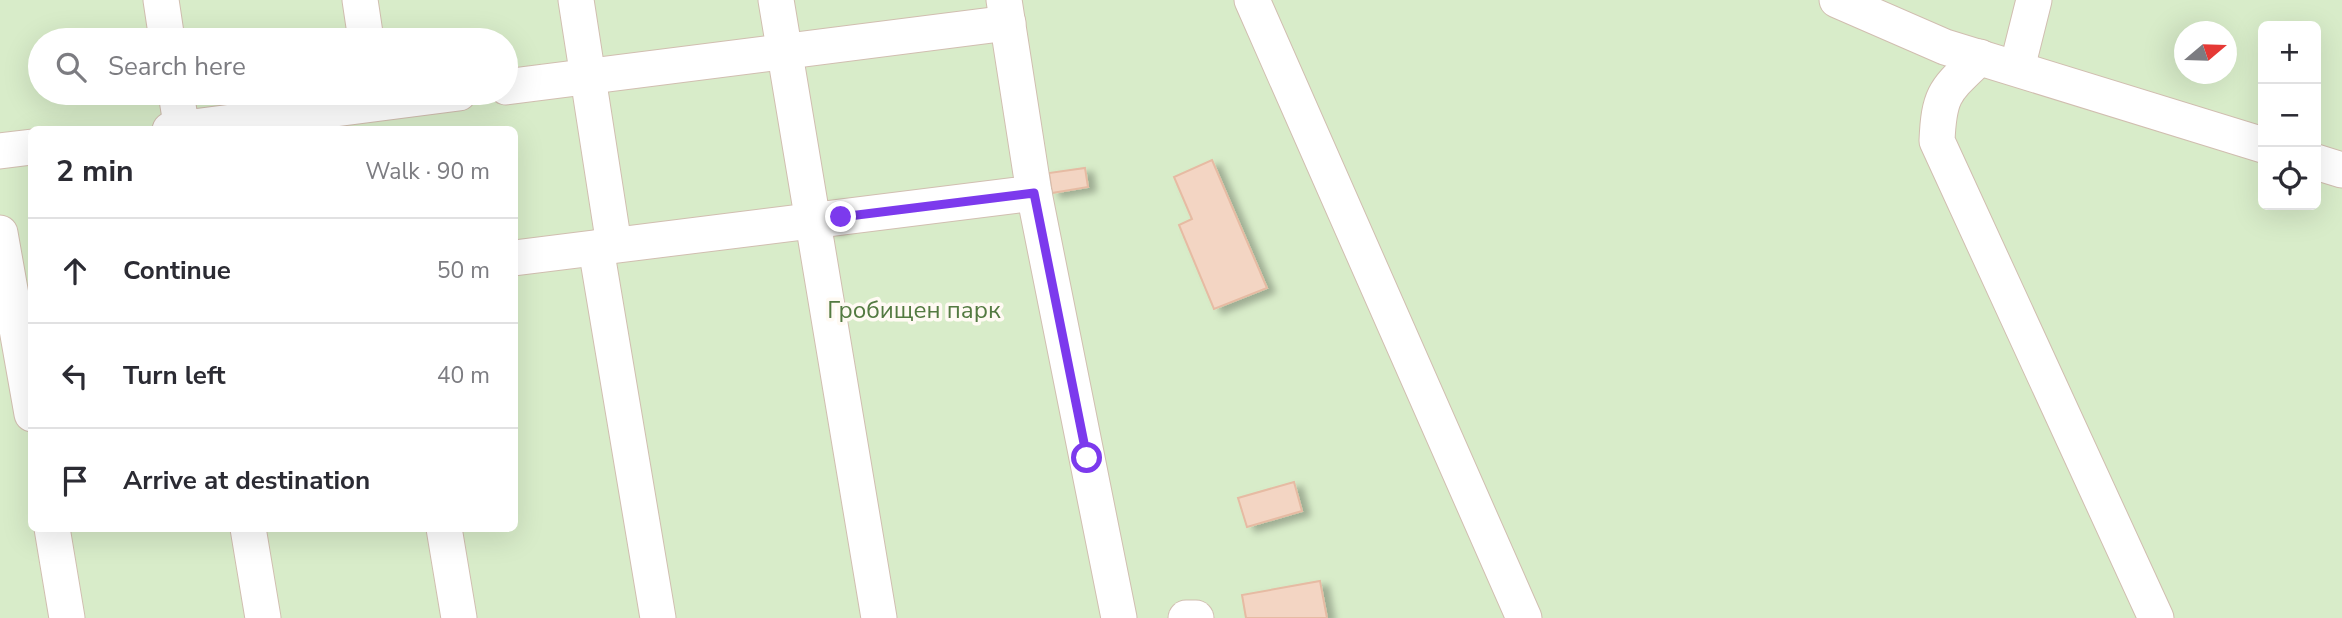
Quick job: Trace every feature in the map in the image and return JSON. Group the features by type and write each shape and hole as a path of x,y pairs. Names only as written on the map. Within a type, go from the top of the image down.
{"street":[{"path":"161,0 165,28"},
{"path":"360,0 364,28"},
{"path":"576,0 605,247 658,618"},
{"path":"776,0 879,618"},
{"path":"1252,0 1524,618"},
{"path":"1837,0 1945,47 2258,143"},
{"path":"2017,68 2034,0"},
{"path":"518,85 785,51 1006,11 1034,193 1119,618"},
{"path":"1980,57 1945,91 1938,112 1937,141 2156,618"},
{"path":"177,105 178,126"},
{"path":"208,126 397,105"},
{"path":"0,151 28,148"},
{"path":"2321,164 2342,170"},
{"path":"518,258 1034,193"},
{"path":"0,233 28,392"},
{"path":"53,532 67,618"},
{"path":"249,532 263,618"},
{"path":"445,532 459,618"},
{"path":"1186,618 1196,618"}],"green space":[{"name":"Гробищен парк","path":"0,0 2342,0 2342,618 0,618"}],"building":[{"path":"1212,160 1267,288 1214,309 1179,225 1192,219 1174,177"},
{"path":"1085,168 1088,187 1052,193 1049,173"},
{"path":"1294,482 1302,511 1247,527 1238,498"},
{"path":"1320,581 1327,618 1246,618 1242,595"}],"route":[{"path":"841,217 1034,193 1087,458"}]}
